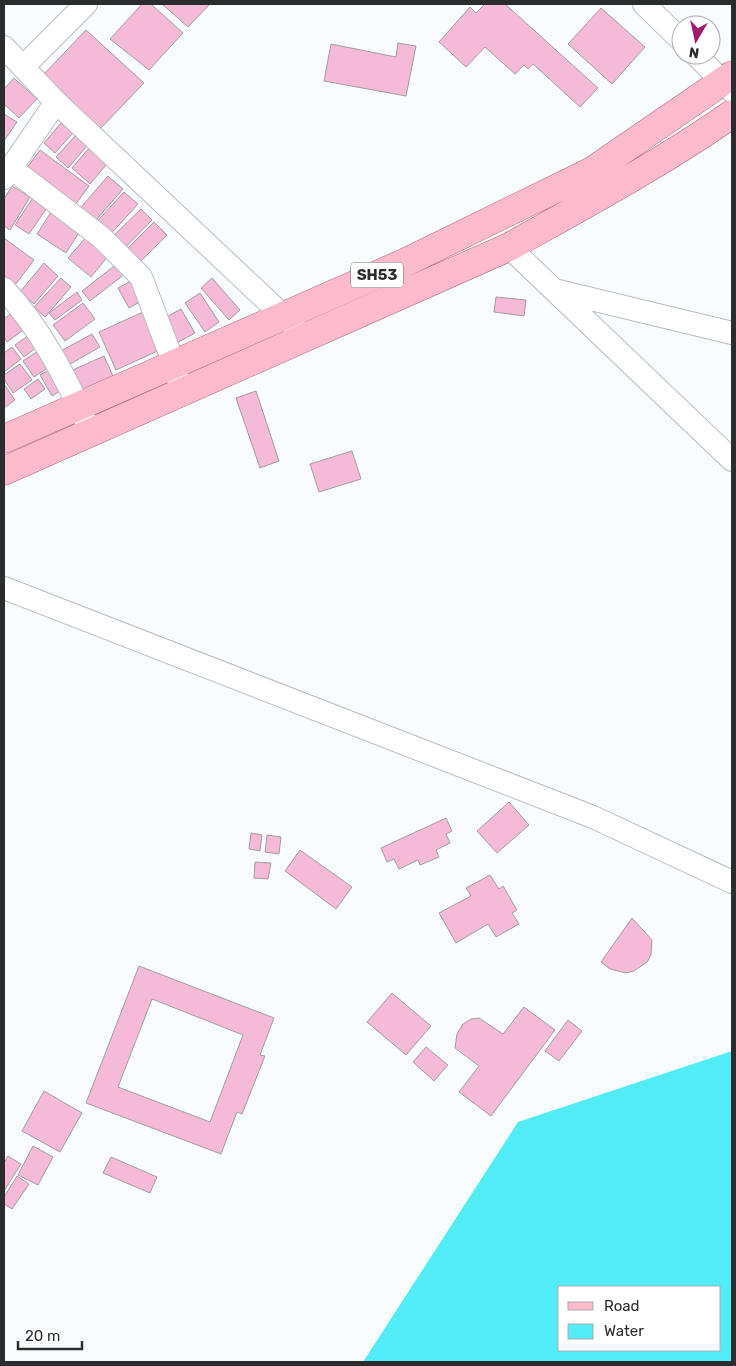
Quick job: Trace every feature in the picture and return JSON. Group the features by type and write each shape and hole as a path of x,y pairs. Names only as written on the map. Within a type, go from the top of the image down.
{"main road":[{"name":"SH53","path":"4,439 404,263 592,171 729,83"},
{"name":"SH53","path":"4,471 509,247 572,212 732,114"}],"street":[{"path":"23,67 86,4"},
{"path":"644,4 671,30"},
{"path":"4,47 56,102 305,336"},
{"path":"708,65 729,83"},
{"path":"56,102 7,173 101,237 141,277 174,364 182,391"},
{"path":"509,247 732,460"},
{"path":"4,289 23,309 60,366 91,432"},
{"path":"553,290 732,333"},
{"path":"4,588 592,817 732,882"}],"water":[{"path":"732,1051 732,1362 363,1362 518,1122"}],"building":[{"path":"142,4 151,4 183,33 149,70 110,39"},
{"path":"162,4 210,4 188,27"},
{"path":"485,4 505,4 598,88 580,107 533,64 528,69 524,65 515,74 485,47 466,67 439,42 470,7 476,13"},
{"path":"601,8 645,47 612,84 568,44"},
{"path":"86,30 144,83 100,129 43,75"},
{"path":"398,43 416,46 406,96 324,81 331,44 396,57"},
{"path":"14,78 37,99 19,118 4,104 4,89"},
{"path":"4,114 17,122 4,141"},
{"path":"61,123 73,133 55,153 44,143"},
{"path":"75,136 87,146 68,168 56,157"},
{"path":"89,148 107,164 90,184 72,168"},
{"path":"40,150 89,186 72,209 23,173"},
{"path":"108,176 123,189 91,226 76,213"},
{"path":"12,186 30,197 10,230 4,226 4,199"},
{"path":"124,192 138,204 107,238 93,226"},
{"path":"34,196 49,205 29,234 15,225"},
{"path":"53,209 82,228 66,253 37,234"},
{"path":"141,209 152,220 120,253 108,241"},
{"path":"154,222 167,235 135,267 122,254"},
{"path":"87,236 109,255 91,277 68,258"},
{"path":"4,238 34,260 15,285 4,276"},
{"path":"44,263 58,276 34,304 20,292"},
{"path":"118,263 126,273 90,301 82,291"},
{"path":"61,278 71,287 45,317 34,307"},
{"path":"137,278 147,298 129,308 118,288"},
{"path":"212,278 240,310 229,320 201,288"},
{"path":"77,292 82,300 55,320 49,313"},
{"path":"200,293 219,322 205,332 185,303"},
{"path":"496,297 526,300 524,316 494,312"},
{"path":"83,303 95,319 65,341 53,325"},
{"path":"181,309 195,333 173,345 159,321"},
{"path":"14,311 26,328 7,342 4,337 4,319"},
{"path":"145,311 162,349 116,370 99,332"},
{"path":"92,334 100,347 65,367 57,353"},
{"path":"29,335 37,347 24,357 15,345"},
{"path":"12,347 21,359 4,372 4,353"},
{"path":"41,349 52,365 34,377 23,361"},
{"path":"104,356 113,376 75,393 66,373"},
{"path":"20,364 32,380 13,393 4,379 4,375"},
{"path":"56,366 68,386 52,396 40,375"},
{"path":"38,379 45,389 31,399 24,389"},
{"path":"4,384 15,400 4,408"},
{"path":"256,391 279,461 260,468 236,398"},
{"path":"352,451 361,479 319,492 310,464"},
{"path":"509,802 529,825 497,853 477,831"},
{"path":"446,818 452,831 446,834 450,843 436,850 439,857 420,865 418,860 399,869 394,859 387,862 381,848"},
{"path":"251,833 262,835 260,851 249,849"},
{"path":"267,835 281,837 279,854 265,852"},
{"path":"300,850 352,887 336,909 285,871"},
{"path":"255,862 271,863 268,879 254,878"},
{"path":"490,875 499,889 503,886 517,910 512,913 519,924 496,937 488,924 456,943 439,913 471,896 466,888"},
{"path":"632,918 652,940 651,955 647,962 634,971 626,973 610,969 601,962"},
{"path":"139,966 274,1018 260,1055 265,1056 242,1114 237,1112 221,1154 86,1103","holes":["152,999 243,1035 210,1122 118,1087"]},
{"path":"392,993 431,1026 406,1055 367,1022"},
{"path":"524,1007 555,1030 491,1116 459,1092 479,1066 455,1048 457,1034 463,1024 471,1019 479,1018 503,1034"},
{"path":"568,1020 582,1031 559,1061 545,1051"},
{"path":"426,1047 448,1065 434,1081 413,1062"},
{"path":"44,1091 82,1113 60,1152 22,1131"},
{"path":"33,1146 53,1157 38,1185 18,1175"},
{"path":"8,1156 21,1164 4,1191 4,1163"},
{"path":"111,1157 157,1177 150,1193 103,1173"},
{"path":"17,1176 29,1184 12,1209 4,1204 4,1197"}]}
